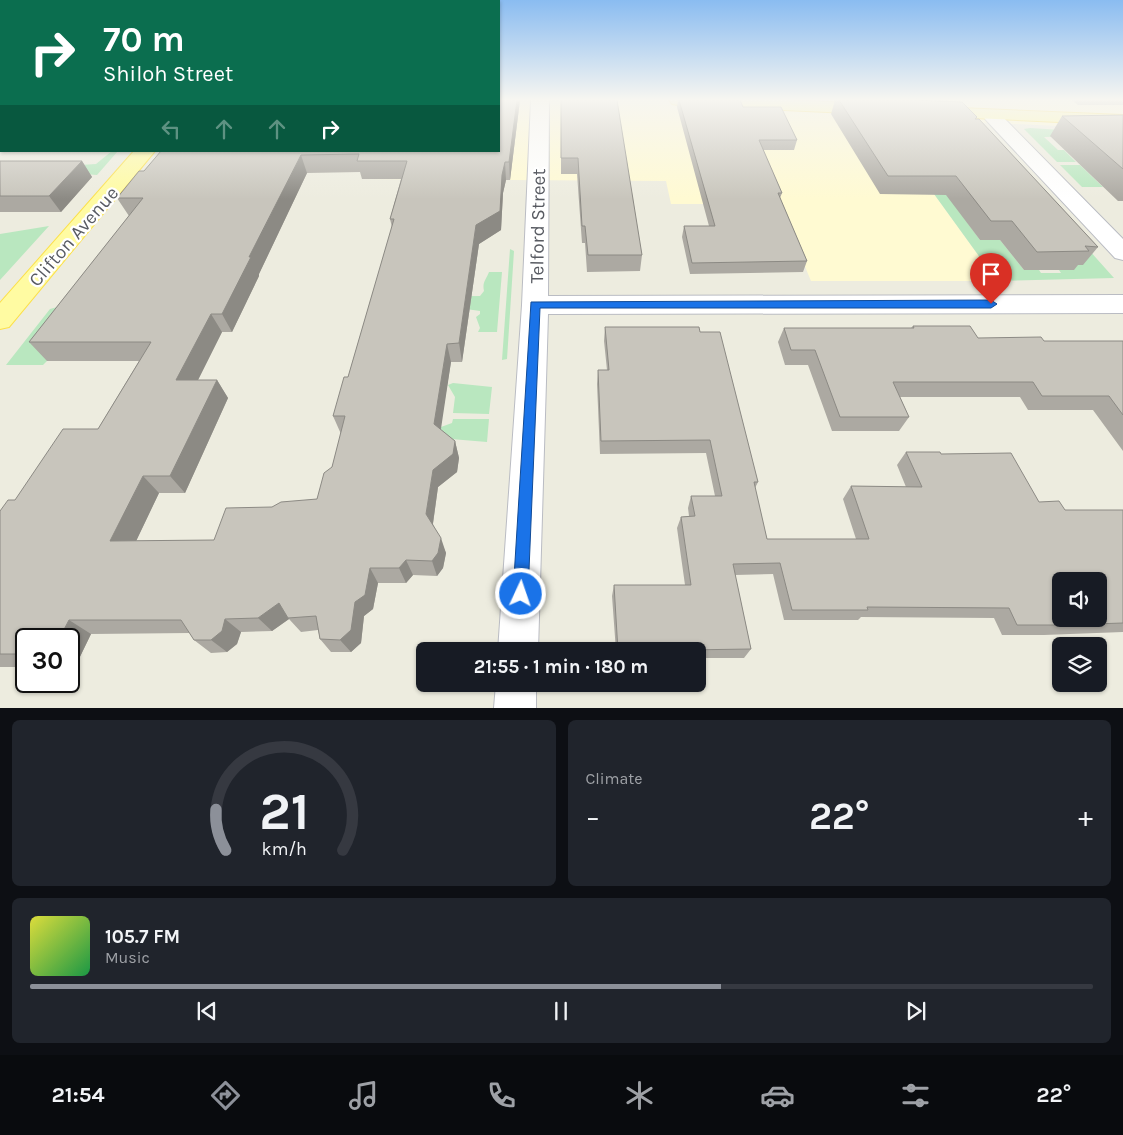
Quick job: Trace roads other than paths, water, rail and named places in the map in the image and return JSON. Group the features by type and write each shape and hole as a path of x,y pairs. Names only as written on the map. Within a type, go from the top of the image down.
{"main road":[{"name":"Clifton Avenue","path":"3,314 144,152"}],"street":[{"name":"Telford Street","path":"518,642 535,305 539,133"},
{"path":"1008,133 1123,253"},
{"path":"535,305 1123,304"},
{"path":"515,708 516,692"}]}
